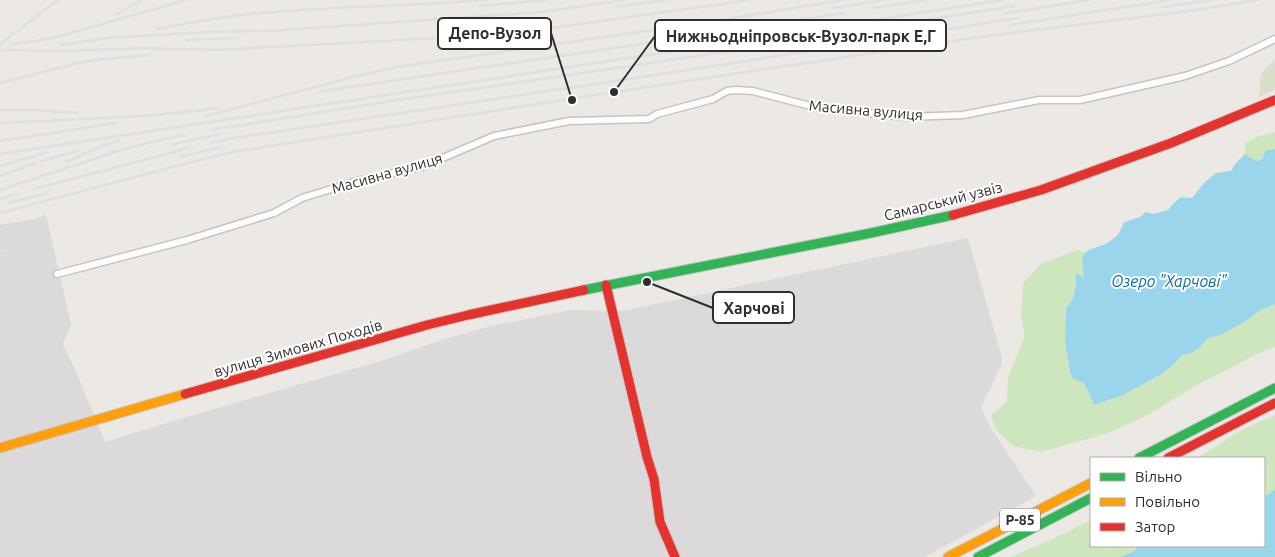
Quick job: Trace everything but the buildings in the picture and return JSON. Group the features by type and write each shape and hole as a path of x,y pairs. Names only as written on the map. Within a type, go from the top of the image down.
{"main road":[{"name":"Самарський узвіз","path":"606,286 872,233 993,204 1041,190 1171,143 1275,100"},
{"name":"вулиця Зимових Походів","path":"0,448 427,325 606,286"},
{"path":"606,286 647,457 652,467 659,518 665,537 676,557"},
{"path":"1141,457 1275,388"},
{"path":"1170,457 1275,403"},
{"name":"Р-85","path":"948,557 1090,484"},
{"name":"Р-85","path":"978,557 1090,499"}],"street":[{"name":"Масивна вулиця","path":"57,274 187,240 274,213 302,198 354,182 424,166 494,136 569,121 649,119 657,114 735,90 753,91 818,108 907,117 962,115 1039,100 1080,100 1185,76 1229,61 1275,39"}],"shaded area":[{"path":"46,215 71,324 63,344 105,442 384,360 441,340 492,326 570,310 622,311 968,238 1002,358 1001,366 981,407 989,425 1036,496 925,557 0,557 0,225"}],"green space":[{"path":"1275,59 1275,90 1259,97 1261,74"},
{"path":"1275,132 1275,149 1272,149 1263,158 1257,161 1245,154 1245,143 1257,137"},
{"path":"1077,250 1086,252 1082,264 1085,277 1075,273 1076,284 1073,298 1066,309 1065,343 1073,379 1084,382 1094,404 1123,395 1163,373 1182,355 1191,353 1208,338 1221,335 1246,321 1259,311 1275,304 1275,347 1263,351 1190,389 1148,415 1108,433 1040,452 1013,446 996,430 991,415 1007,401 1008,377 1025,336 1021,316 1023,283 1041,264"},
{"path":"1275,415 1275,489 1265,496 1265,457 1199,457 1242,430"},
{"path":"1090,520 1090,547 1138,547 1136,551 1119,557 1010,557"}],"water":[{"name":"Озеро \"Харчові\"","path":"1275,149 1275,304 1259,311 1246,321 1221,335 1208,338 1191,353 1182,355 1163,373 1123,395 1094,405 1084,383 1073,379 1065,343 1066,309 1073,298 1076,284 1075,273 1084,277 1082,266 1085,253 1115,237 1120,232 1124,222 1140,217 1146,212 1154,214 1168,210 1181,197 1192,198 1204,183 1216,173 1231,171 1245,154 1257,161 1263,158 1265,151"},
{"path":"1275,489 1275,557 1119,557 1135,551 1137,547 1265,547 1265,496"}],"railway":[{"path":"0,44 58,0"},
{"path":"116,15 141,0"},
{"path":"11,44 57,37 186,0"},
{"path":"157,29 259,13 486,0"},
{"path":"479,6 548,0"},
{"path":"61,45 107,38 209,32 268,31 543,12 624,0"},
{"path":"615,7 667,0"},
{"path":"2,50 62,51 143,48 217,50 437,38 545,29 749,0"},
{"path":"206,116 397,67 721,20 843,0"},
{"path":"833,8 883,0"},
{"path":"874,8 926,0"},
{"path":"0,154 1003,0"},
{"path":"1006,13 1090,0"},
{"path":"1010,25 1171,0"},
{"path":"1163,7 1212,0"},
{"path":"0,213 238,151 985,36 1183,12 1258,0"},
{"path":"211,130 1014,6"},
{"path":"323,91 844,13"},
{"path":"211,143 1018,18"},
{"path":"187,40 237,38"},
{"path":"0,83 78,63 149,55"},
{"path":"198,110 217,108"},
{"path":"0,110 77,113"},
{"path":"0,123 143,116 205,110"},
{"path":"0,141 116,123"},
{"path":"174,144 220,134"},
{"path":"0,190 118,151 184,135"},
{"path":"66,162 119,140"},
{"path":"181,157 222,147"},
{"path":"34,189 189,148"},
{"path":"41,161 77,151"},
{"path":"0,166 48,152"},
{"path":"0,176 35,163"},
{"path":"9,203 46,193"},
{"path":"0,199 17,194"},
{"path":"0,252 8,250"}],"traffic: fast":[{"path":"584,290 953,215"},
{"path":"1141,457 1275,388"},
{"path":"978,557 1090,499"}],"traffic: slow":[{"path":"0,448 185,394"},
{"path":"948,557 1090,484"}],"traffic: jam":[{"path":"953,215 1041,190 1171,143 1275,100"},
{"path":"606,285 647,457 654,479 660,522 675,557"},
{"path":"185,394 427,325 584,290"},
{"path":"1170,457 1275,403"}],"place":[{"name":"Нижньодніпровськ-Вузол-парк Е,Г","path":"614,92"},
{"name":"Депо-Вузол","path":"572,100"},
{"name":"Харчові","path":"647,282"}]}
